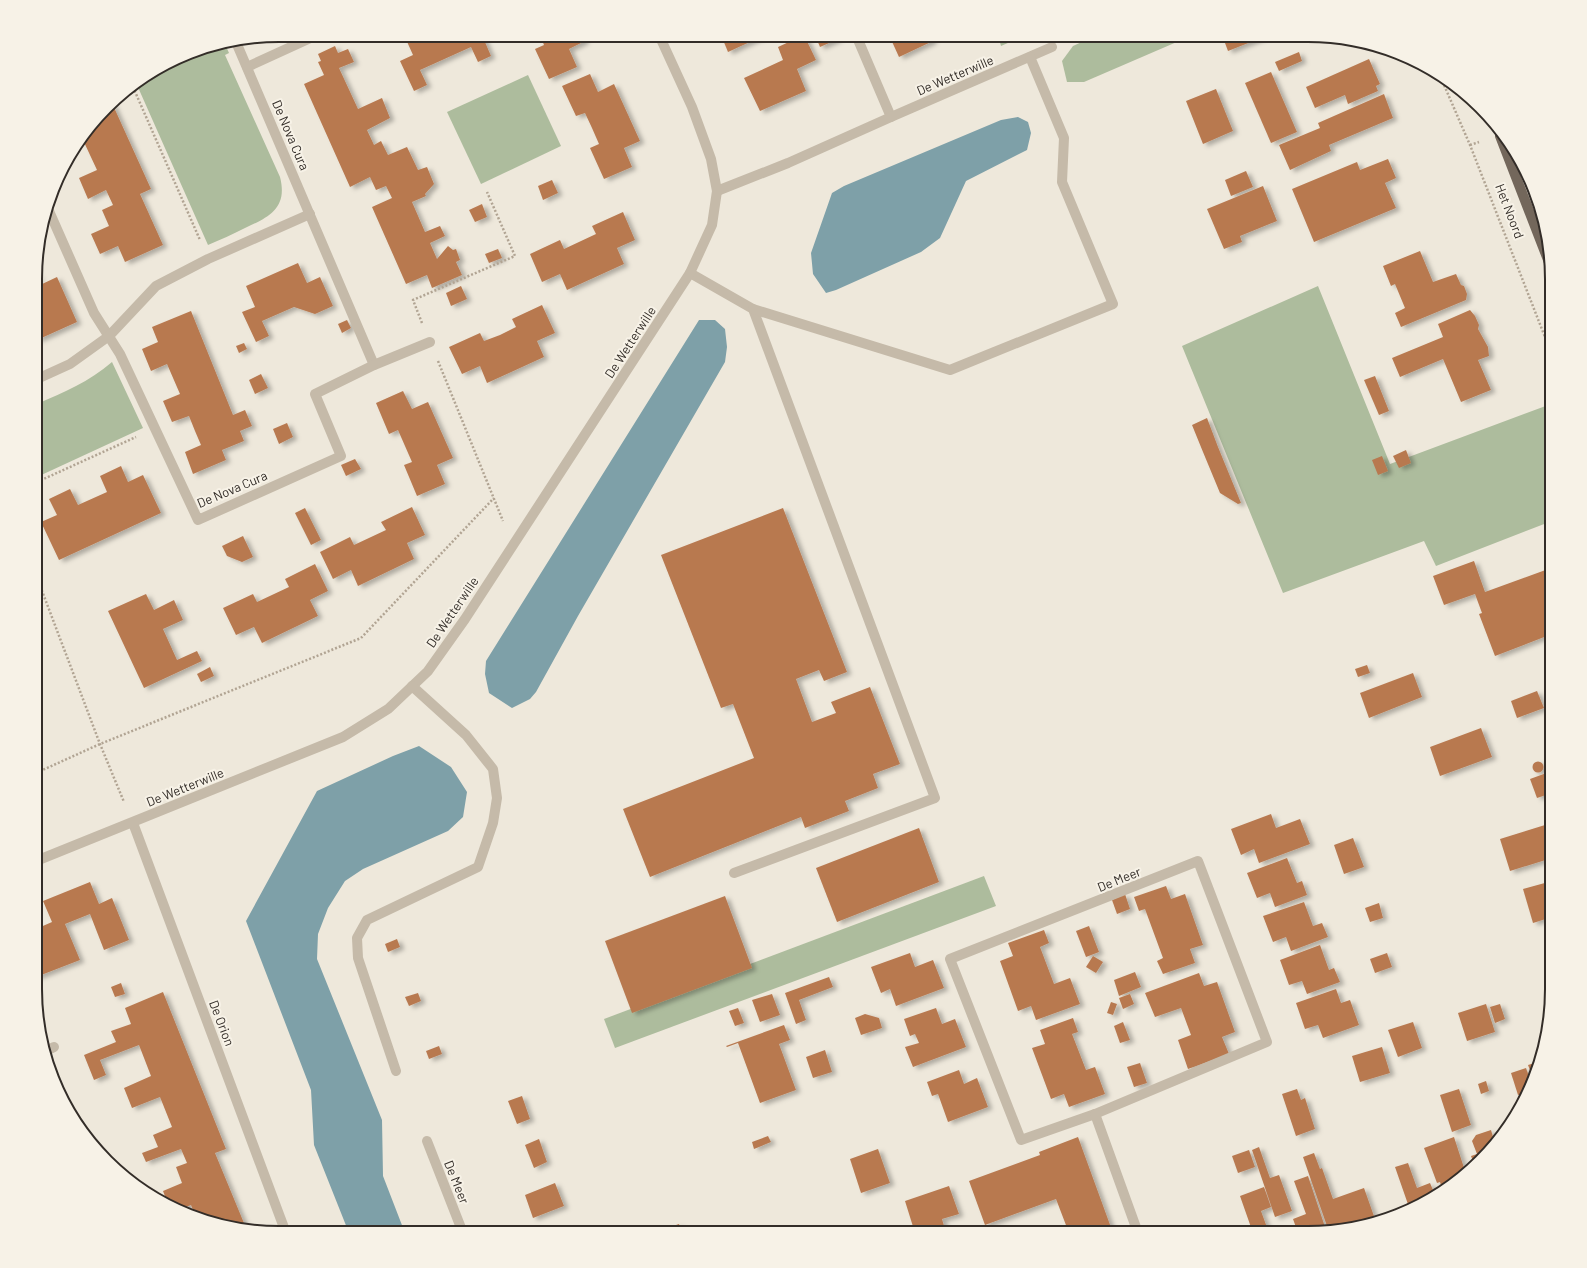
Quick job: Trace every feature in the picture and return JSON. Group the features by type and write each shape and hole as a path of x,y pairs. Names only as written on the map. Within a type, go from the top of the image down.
{"main road":[{"name":"Het Noord","path":"1503,145 1543,246"}],"street":[{"path":"248,67 302,42"},
{"name":"De Wetterwille","path":"42,859 343,737 388,709 428,671 513,546 690,272 712,225 717,191 711,159 695,114 662,42"},
{"path":"859,42 890,117"},
{"name":"De Nova Cura","path":"238,46 374,365"},
{"name":"De Wetterwille","path":"717,191 788,164 890,117 1052,47"},
{"path":"690,272 753,309 950,370 1113,304 1062,182 1064,138 1030,57"},
{"path":"42,377 70,364 109,336 156,286 208,259 310,214"},
{"name":"De Nova Cura","path":"51,215 94,313 120,354 198,520 341,456 315,394 374,365 430,342"},
{"path":"734,873 935,798 753,309"},
{"path":"396,1071 358,958 357,938 367,920 478,868 493,822 497,798 493,769 466,735 412,686"},
{"name":"De Orion","path":"133,822 284,1226"},
{"name":"De Meer","path":"1198,861 1267,1042 1094,1114 1021,1140 950,960 1198,861"},
{"path":"1094,1114 1135,1226"},
{"name":"De Meer","path":"427,1141 460,1226"}],"path":[{"name":"Het Noord","path":"1444,85 1470,145 1545,337"},
{"path":"135,91 208,259"},
{"path":"487,192 515,256 413,300 513,546"},
{"path":"42,480 155,428"},
{"path":"42,770 100,744 361,638 494,498"},
{"path":"42,591 100,744 133,822"}],"green space":[{"path":"1000,42 1010,42 1001,46"},
{"path":"1082,42 1177,42 1084,82 1067,82 1062,61 1073,46"},
{"path":"227,48 229,53 225,55 280,177 282,188 279,204 269,215 254,224 208,245 138,88 174,66 188,60"},
{"path":"528,75 561,146 481,184 447,112"},
{"path":"1318,286 1390,464 1545,406 1545,524 1436,566 1424,541 1283,593 1182,346"},
{"path":"112,362 143,428 42,475 42,402 67,391"},
{"path":"984,876 996,906 615,1048 604,1019"}],"water":[{"path":"1018,117 1028,122 1031,133 1027,150 966,181 940,238 921,252 836,290 826,293 813,274 811,253 832,193 844,186 1001,120"},
{"path":"699,320 715,320 725,329 727,347 725,362 578,616 536,692 530,699 512,708 489,693 485,674 486,661"},
{"path":"419,746 451,767 467,792 463,817 448,831 363,869 345,881 328,908 318,934 317,959 382,1120 383,1176 402,1226 346,1226 314,1145 311,1090 246,921 317,791 393,756"}],"building":[{"path":"407,42 485,42 491,56 478,62 471,47 420,70 427,85 414,91 400,61 413,55"},
{"path":"543,42 583,42 569,49 577,67 549,79 535,49 544,45"},
{"path":"724,42 750,42 728,52"},
{"path":"789,42 807,42 816,60 797,69 806,91 760,111 744,78 783,60 778,47"},
{"path":"818,42 831,42 820,47"},
{"path":"892,42 931,42 899,57"},
{"path":"1225,42 1251,42 1228,51"},
{"path":"335,46 338,53 348,49 354,62 339,68 358,109 382,98 390,118 367,130 374,145 381,141 388,155 407,147 418,170 427,167 434,184 425,194 426,196 412,202 425,232 440,226 445,236 430,243 437,259 448,246 453,250 456,249 460,260 456,262 462,275 432,288 427,275 406,284 372,207 392,198 386,186 376,190 370,177 350,187 304,84 324,75 318,62 321,61 318,54"},
{"path":"1299,52 1302,61 1279,71 1275,62"},
{"path":"1369,59 1380,84 1376,86 1378,91 1348,104 1345,95 1315,108 1306,87"},
{"path":"1271,72 1297,132 1271,143 1245,83"},
{"path":"590,74 598,92 614,84 640,141 624,148 632,167 604,179 590,148 599,144 592,128 585,113 576,116 562,86"},
{"path":"1216,89 1233,131 1203,144 1186,101"},
{"path":"1384,94 1393,118 1329,145 1331,151 1290,170 1279,145 1320,128 1318,123"},
{"path":"114,108 151,189 140,194 163,245 125,262 118,246 100,254 91,234 109,226 102,210 113,205 106,190 88,199 79,178 97,170 85,143"},
{"path":"1388,159 1396,178 1385,183 1396,208 1314,242 1292,189 1357,162 1360,170"},
{"path":"1246,171 1253,187 1231,196 1225,180"},
{"path":"552,180 558,193 543,200 538,186"},
{"path":"1263,186 1277,221 1240,236 1242,242 1224,249 1207,209"},
{"path":"482,204 487,217 475,222 469,210"},
{"path":"623,212 635,240 617,248 624,264 567,290 560,274 542,282 530,254 560,240 564,249 596,234 592,226"},
{"path":"498,249 502,258 489,263 485,254"},
{"path":"1420,251 1433,282 1456,274 1461,285 1464,286 1467,294 1466,300 1401,327 1395,313 1405,308 1395,284 1391,286 1383,266"},
{"path":"298,263 307,283 320,277 333,306 315,314 294,307 262,321 269,336 256,342 242,312 255,307 246,286"},
{"path":"57,277 77,322 42,338 42,284"},
{"path":"461,286 467,299 451,306 446,293"},
{"path":"542,305 555,333 537,341 544,357 487,383 480,366 462,374 449,347 480,333 484,341 500,335 516,327 512,319"},
{"path":"1470,310 1475,316 1479,325 1478,329 1488,347 1489,356 1478,360 1491,390 1461,402 1443,359 1400,377 1392,358 1443,337 1438,324"},
{"path":"191,311 233,415 245,410 252,426 240,431 244,441 222,450 226,460 193,474 185,452 201,445 189,416 172,422 163,401 180,394 167,364 151,371 142,349 158,342 152,327"},
{"path":"347,320 351,328 342,333 338,324"},
{"path":"244,343 247,349 239,353 236,346"},
{"path":"261,374 268,388 255,394 249,380"},
{"path":"1375,376 1389,411 1379,415 1364,380"},
{"path":"403,391 412,409 428,402 453,458 437,465 445,484 417,496 404,465 412,462 398,430 389,434 376,403"},
{"path":"1207,418 1241,503 1238,504 1220,493 1192,425"},
{"path":"287,423 293,437 279,444 273,429"},
{"path":"1406,450 1411,463 1399,468 1393,456"},
{"path":"1382,456 1388,471 1378,475 1372,460"},
{"path":"355,459 361,469 346,476 341,465"},
{"path":"121,466 128,482 143,475 161,513 59,560 42,524 42,522 57,515 49,499 70,489 78,505 107,492 100,476"},
{"path":"412,507 425,535 407,543 414,559 358,586 351,570 333,579 320,552 350,537 354,545 386,530 381,522"},
{"path":"305,508 321,540 311,545 295,513"},
{"path":"783,508 847,672 824,681 819,670 796,679 812,722 836,713 831,702 870,687 900,764 873,774 878,788 845,801 849,811 805,828 801,817 650,877 623,809 754,758 733,704 721,708 661,555"},
{"path":"243,536 253,557 242,562 227,556 222,546"},
{"path":"1474,561 1485,592 1545,570 1545,637 1495,656 1479,614 1482,613 1475,594 1444,605 1433,576"},
{"path":"315,564 328,591 310,600 318,616 262,643 254,627 236,635 223,608 253,594 257,602 289,587 285,579"},
{"path":"146,594 154,610 174,600 183,620 163,629 177,660 197,651 202,661 144,688 108,611"},
{"path":"1367,665 1370,673 1358,677 1355,669"},
{"path":"210,667 214,676 201,682 197,674"},
{"path":"1413,673 1422,697 1369,718 1360,693"},
{"path":"1537,691 1544,708 1517,718 1511,701"},
{"path":"1481,728 1492,757 1440,776 1430,747"},
{"path":"1538,761 1542,763 1544,767 1542,771 1538,773 1534,771 1532,767 1534,763"},
{"path":"1545,774 1545,795 1537,798 1530,779"},
{"path":"1271,814 1276,828 1300,819 1310,844 1259,863 1254,849 1241,855 1231,829"},
{"path":"1545,825 1545,860 1510,871 1500,839"},
{"path":"919,828 939,882 837,922 816,868"},
{"path":"1353,838 1364,867 1344,874 1334,845"},
{"path":"1287,858 1297,883 1302,881 1307,895 1275,907 1270,893 1257,898 1247,873"},
{"path":"90,882 99,904 112,898 129,940 104,950 90,914 65,924 80,960 42,975 42,926 52,922 43,901"},
{"path":"1545,883 1545,919 1533,923 1523,889"},
{"path":"1166,886 1171,899 1185,894 1203,945 1190,949 1195,963 1163,974 1157,961 1163,958 1145,909 1139,911 1134,897"},
{"path":"1125,894 1130,909 1117,914 1112,900"},
{"path":"725,896 752,968 632,1013 605,941"},
{"path":"1304,902 1313,926 1322,923 1328,937 1291,951 1286,937 1273,942 1263,916"},
{"path":"1379,903 1383,918 1370,922 1365,908"},
{"path":"1089,926 1099,952 1086,957 1076,931"},
{"path":"1044,930 1049,943 1040,947 1054,984 1070,978 1080,1004 1036,1020 1031,1006 1018,1011 1000,961 1013,956 1008,943"},
{"path":"397,939 400,947 388,952 385,944"},
{"path":"1320,945 1329,970 1334,968 1340,982 1307,994 1302,981 1289,985 1280,960"},
{"path":"910,953 915,967 933,960 944,988 896,1006 890,989 881,993 871,967"},
{"path":"1387,953 1392,967 1375,973 1370,959"},
{"path":"1093,956 1103,962 1096,973 1086,967"},
{"path":"1135,972 1141,987 1119,996 1114,980"},
{"path":"1199,973 1204,986 1217,982 1235,1032 1222,1037 1229,1054 1188,1069 1178,1040 1191,1035 1181,1008 1155,1017 1145,993"},
{"path":"829,977 833,987 799,1000 806,1020 796,1024 785,993"},
{"path":"121,983 125,994 115,997 111,987"},
{"path":"1336,989 1341,1003 1350,1000 1359,1025 1323,1038 1318,1025 1305,1029 1296,1003"},
{"path":"163,992 226,1149 215,1153 244,1223 218,1218 193,1210 191,1205 186,1207 165,1197 163,1191 182,1183 176,1167 187,1163 181,1149 146,1162 142,1153 158,1147 153,1135 172,1127 160,1097 132,1108 124,1088 151,1076 139,1045 100,1060 106,1075 94,1080 84,1055 116,1042 111,1031 131,1024 125,1008"},
{"path":"418,993 421,1001 409,1006 405,997"},
{"path":"772,994 780,1015 760,1022 752,1000"},
{"path":"1130,994 1134,1004 1123,1009 1119,998"},
{"path":"1111,1002 1117,1004 1113,1015 1107,1013"},
{"path":"1486,1004 1495,1032 1467,1041 1458,1013"},
{"path":"1500,1004 1505,1019 1495,1023 1490,1007"},
{"path":"738,1008 744,1023 735,1026 729,1011"},
{"path":"936,1008 942,1024 955,1019 966,1047 913,1067 905,1047 919,1043 915,1034 910,1036 904,1019"},
{"path":"865,1014 879,1018 882,1028 861,1035 855,1018"},
{"path":"1073,1018 1078,1032 1072,1034 1086,1070 1095,1067 1105,1094 1069,1107 1064,1094 1051,1099 1032,1048 1045,1044 1040,1030"},
{"path":"1123,1022 1130,1040 1120,1043 1114,1026"},
{"path":"1413,1022 1422,1048 1398,1057 1388,1030"},
{"path":"784,1025 790,1040 779,1044 796,1090 760,1103 738,1043 727,1047 726,1046"},
{"path":"439,1046 442,1054 429,1059 426,1051"},
{"path":"1382,1047 1390,1073 1360,1082 1352,1056"},
{"path":"825,1050 832,1072 813,1078 806,1057"},
{"path":"1140,1063 1147,1083 1134,1087 1127,1067"},
{"path":"1532,1064 1530,1071 1528,1065"},
{"path":"1526,1068 1529,1075 1521,1094 1518,1095 1511,1073"},
{"path":"959,1070 964,1084 977,1078 988,1107 948,1122 938,1094 932,1096 927,1082"},
{"path":"1486,1081 1489,1091 1481,1094 1478,1084"},
{"path":"1297,1089 1301,1100 1305,1098 1315,1129 1296,1136 1282,1094"},
{"path":"1459,1089 1471,1125 1452,1132 1440,1095"},
{"path":"522,1096 530,1119 517,1124 508,1101"},
{"path":"1491,1130 1493,1137 1473,1160 1471,1156 1477,1154 1472,1141 1476,1135"},
{"path":"768,1136 771,1142 754,1149 752,1142"},
{"path":"1078,1137 1110,1226 1066,1226 1056,1199 985,1225 969,1181 1040,1155 1039,1152"},
{"path":"1454,1137 1464,1167 1441,1185 1440,1182 1437,1183 1424,1148"},
{"path":"539,1139 547,1162 534,1168 525,1145"},
{"path":"1259,1147 1270,1178 1279,1175 1292,1211 1275,1217 1252,1150"},
{"path":"878,1149 890,1183 861,1193 850,1159"},
{"path":"1249,1150 1255,1167 1238,1173 1232,1156"},
{"path":"1314,1153 1320,1169 1322,1168 1333,1199 1364,1188 1374,1216 1339,1224 1327,1225 1303,1157"},
{"path":"1408,1163 1417,1188 1430,1183 1433,1190 1408,1204 1395,1167"},
{"path":"1308,1176 1324,1225 1296,1226 1293,1219 1306,1214 1294,1181"},
{"path":"555,1183 564,1206 533,1218 525,1195"},
{"path":"949,1186 959,1214 942,1219 944,1226 913,1226 905,1201"},
{"path":"1264,1187 1271,1207 1261,1211 1266,1226 1251,1226 1240,1196"}]}
